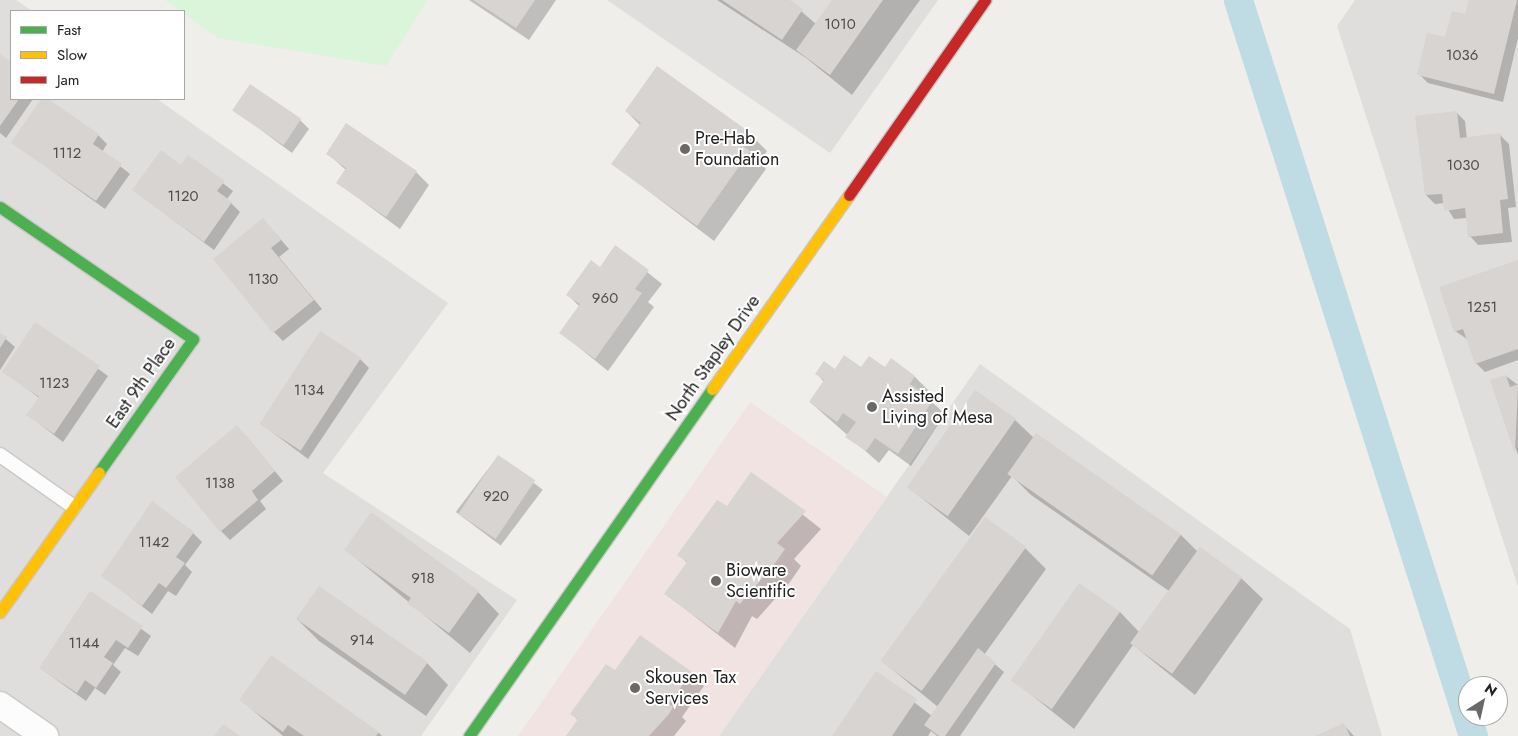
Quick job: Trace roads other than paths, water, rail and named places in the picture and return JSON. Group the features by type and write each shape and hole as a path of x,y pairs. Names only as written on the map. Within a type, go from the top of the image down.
{"main road":[{"name":"North Stapley Drive","path":"469,736 985,0"},
{"name":"East 9th Place","path":"0,207 193,339 0,612"}],"street":[{"path":"0,705 44,736"}],"lane":[{"path":"0,455 74,507"}],"waterway":[{"path":"1238,0 1473,736"}],"place":[{"name":"Pre-Hab Foundation","path":"685,149"},
{"name":"Assisted Living of Mesa","path":"872,407"},
{"name":"Bioware Scientific","path":"716,581"},
{"name":"Skousen Tax Services","path":"635,688"}]}
